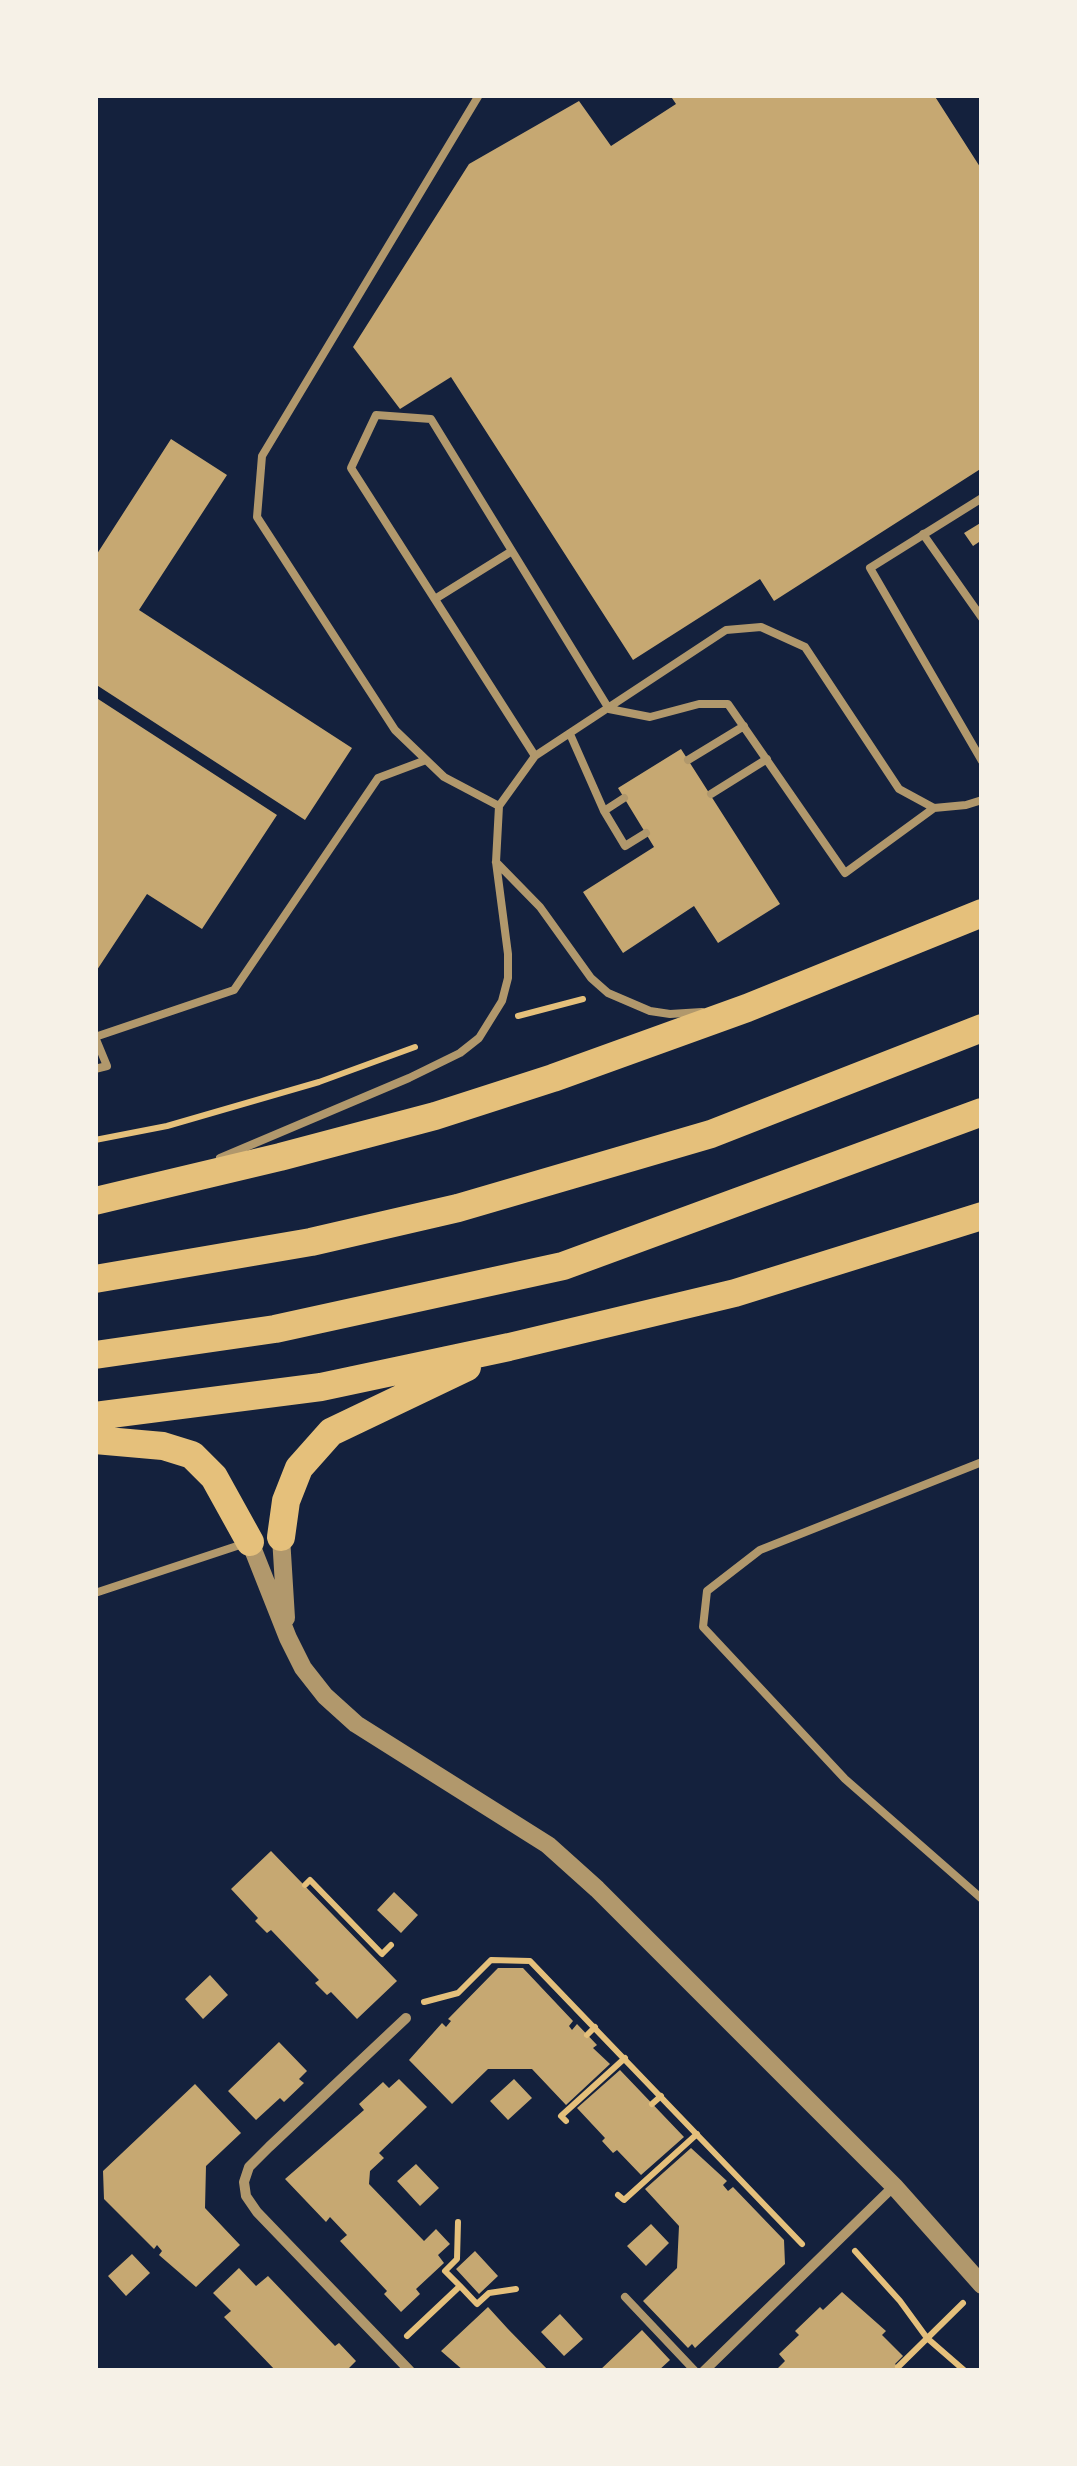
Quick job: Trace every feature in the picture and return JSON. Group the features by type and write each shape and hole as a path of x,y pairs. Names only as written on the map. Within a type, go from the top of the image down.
{"highway":[{"path":"95,1201 435,1116 554,1078 746,1008 982,913"},
{"path":"95,1278 312,1242 458,1208 711,1134 982,1028"},
{"path":"95,1355 274,1329 563,1266 982,1112"},
{"path":"95,1416 321,1386 509,1347 735,1293 982,1216"},
{"path":"281,1538 286,1501 300,1468 331,1432 509,1347"},
{"path":"95,1440 163,1446 192,1455 214,1478 250,1542"}],"street":[{"path":"281,1538 288,1638"},
{"path":"250,1542 288,1638 303,1668 325,1696 356,1724 548,1845 894,2186 982,2285"},
{"path":"406,2018 250,2167 244,2182 246,2196 256,2212 410,2371"},
{"path":"704,2371 894,2186"}],"lane":[{"path":"479,95 262,456 257,517 395,730 444,777 499,806"},
{"path":"535,756 351,468 376,415 431,420 608,709 650,717 699,704 728,704 845,873 934,808 982,800"},
{"path":"982,498 870,568 982,761"},
{"path":"923,534 982,618"},
{"path":"435,599 512,551"},
{"path":"142,1191 409,1078 460,1053 479,1038 491,1023 508,978 496,862 499,806 535,756 726,630 761,626 805,646 899,789 934,808"},
{"path":"688,760 744,726"},
{"path":"570,734 625,846 646,833"},
{"path":"711,794 767,759"},
{"path":"95,1069 107,1066 95,1036 234,990 378,778 426,760"},
{"path":"604,810 624,798"},
{"path":"496,862 540,907 592,978 629,1005 670,1014 746,1008"},
{"path":"982,1462 760,1550 707,1591 704,1627 845,1779 982,1899"},
{"path":"95,1593 250,1542 281,1538"},
{"path":"625,2297 695,2371"}],"path":[{"path":"491,1023 608,992"},
{"path":"95,1140 168,1126 318,1082 424,1044"},
{"path":"304,1886 310,1880 368,1944 382,1954 391,1946"},
{"path":"424,2002 458,1993 491,1960 530,1960 818,2260"},
{"path":"587,2035 594,2027"},
{"path":"566,2121 561,2116 625,2058"},
{"path":"652,2104 660,2096"},
{"path":"618,2194 624,2200 697,2134"},
{"path":"458,2222 458,2259 446,2271 477,2304 489,2292 516,2290"},
{"path":"841,2238 900,2300 927,2338 965,2371"},
{"path":"898,2366 982,2285"},
{"path":"391,2351 460,2286"}],"building":[{"path":"670,95 934,95 982,170 982,468 774,601 760,579 633,660 451,377 400,409 353,347 469,164 579,101 611,146 676,104"},
{"path":"171,439 227,475 139,610 352,748 305,820 95,684 95,557"},
{"path":"982,522 982,540 973,546 964,533"},
{"path":"95,697 277,815 202,929 147,894 95,973"},
{"path":"681,749 780,904 718,943 694,906 623,953 583,892 654,847 618,788"},
{"path":"271,1851 397,1981 357,2019 331,1992 327,1995 315,1983 319,1980 271,1930 267,1933 255,1921 258,1918 231,1889"},
{"path":"394,1892 418,1915 401,1933 377,1910"},
{"path":"498,1968 523,1968 573,2021 569,2026 572,2030 577,2024 610,2064 566,2105 532,2069 488,2069 452,2104 409,2060 442,2023 446,2027 451,2021 448,2019"},
{"path":"210,1975 228,1995 203,2019 185,1999"},
{"path":"279,2042 307,2071 299,2079 304,2083 256,2120 228,2091"},
{"path":"620,2070 684,2137 641,2175 617,2150 613,2153 602,2141 605,2138 577,2108"},
{"path":"399,2079 427,2107 379,2153 384,2158 370,2171 369,2184 424,2241 436,2229 450,2244 438,2255 444,2263 416,2289 420,2294 401,2312 384,2294 387,2291 340,2241 347,2235 330,2217 326,2222 285,2179 364,2110 359,2104 383,2082 389,2088"},
{"path":"514,2079 532,2098 508,2120 490,2101"},
{"path":"195,2084 241,2133 206,2166 205,2208 240,2245 196,2287 159,2255 162,2251 157,2245 154,2249 104,2199 103,2171"},
{"path":"691,2148 727,2181 723,2185 728,2191 733,2187 784,2240 785,2264 695,2348 692,2344 688,2348 643,2301 677,2268 679,2226 645,2189"},
{"path":"416,2164 439,2188 420,2206 397,2181"},
{"path":"651,2224 669,2243 646,2266 627,2246"},
{"path":"475,2251 498,2276 479,2294 456,2269"},
{"path":"132,2254 150,2273 126,2296 108,2276"},
{"path":"239,2268 256,2286 268,2276 335,2346 339,2343 356,2361 346,2371 276,2371 224,2317 231,2311 213,2293"},
{"path":"842,2292 886,2331 882,2335 903,2356 895,2364 903,2371 775,2371 785,2361 779,2354 799,2335 795,2331"},
{"path":"488,2307 549,2371 464,2371 441,2351"},
{"path":"560,2314 583,2339 564,2356 541,2332"},
{"path":"642,2330 670,2360 658,2371 599,2371"}]}
